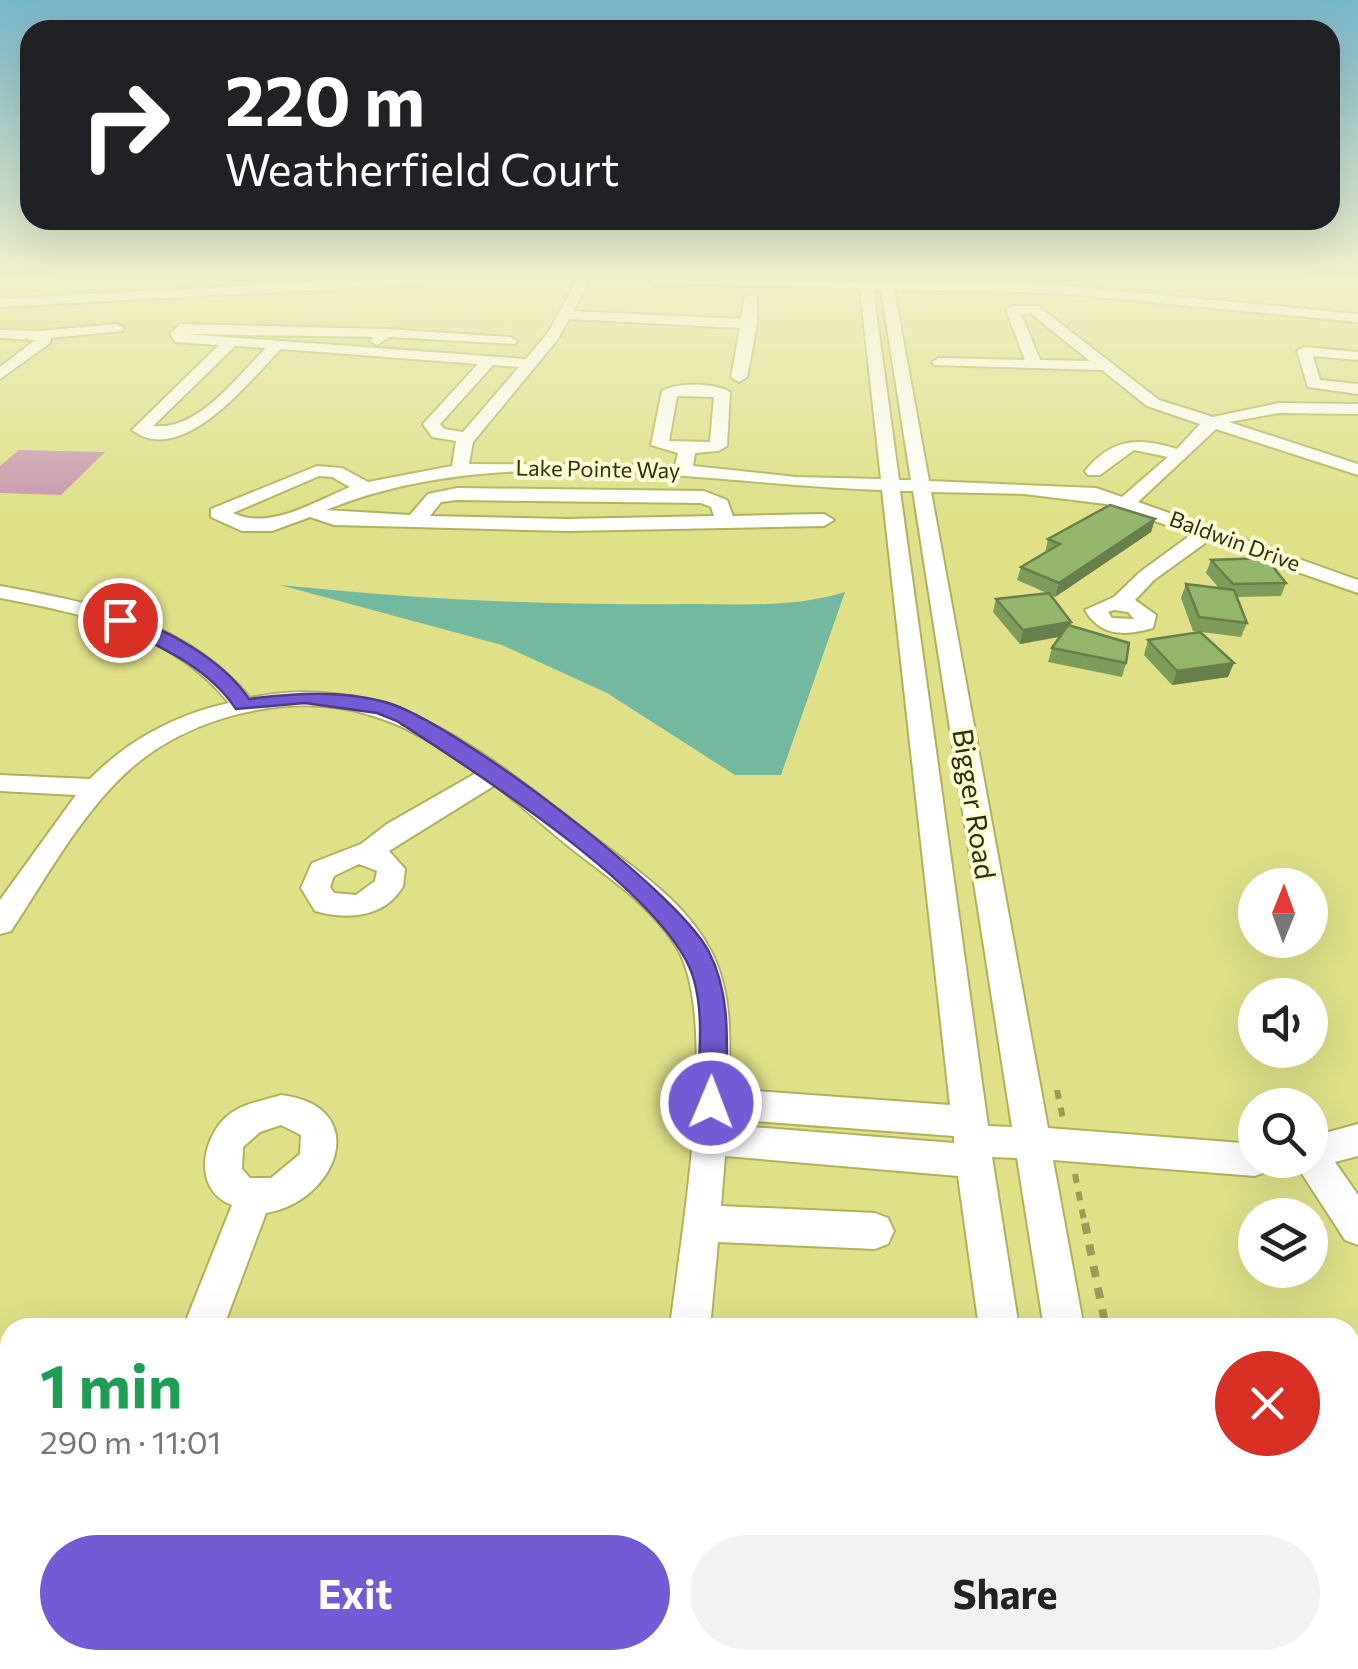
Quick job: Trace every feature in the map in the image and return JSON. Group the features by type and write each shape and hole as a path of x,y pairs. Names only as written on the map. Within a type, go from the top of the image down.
{"street":[{"path":"215,358 140,430 168,433 196,424 264,358"},
{"path":"466,358 530,364"},
{"path":"461,469 461,450 468,438 534,358"},
{"path":"739,377 743,358"},
{"name":"Bigger Road","path":"881,358 890,480 998,1318"},
{"name":"Bigger Road","path":"893,358 920,480 1062,1318"},
{"path":"1032,358 1035,365"},
{"path":"1096,358 1153,403 1358,470"},
{"path":"1306,358 1313,384 1358,389"},
{"path":"468,438 438,433 430,424 489,360"},
{"path":"940,362 1106,366"},
{"path":"670,391 722,392 718,446 687,448 660,444 670,391"},
{"path":"1128,504 1184,471 1181,456 1196,434 1216,422 1267,411 1358,408"},
{"path":"1094,470 1113,450 1128,444 1181,456"},
{"path":"683,470 687,448"},
{"name":"Lake Pointe Way","path":"365,488 336,472 317,471 218,513 252,527 272,526 365,488 461,469 683,470 796,482 890,480"},
{"path":"567,525 580,469"},
{"name":"Baldwin Drive","path":"890,480 1024,488 1128,504 1358,587"},
{"path":"414,521 426,504 457,494 704,497 720,504 726,522"},
{"path":"309,510 334,519 567,525 824,520"},
{"path":"1120,603 1147,576 1209,531"},
{"path":"0,576 4,581 0,590 90,610 151,632 213,671 243,705"},
{"path":"0,924 96,788 148,744 207,716 243,705 305,697 381,707 404,716 526,796 662,908 682,930 708,981 713,1019 710,1121 691,1318"},
{"path":"367,854 396,831 494,774"},
{"path":"0,782 96,788"},
{"path":"710,1121 1238,1159"},
{"path":"1328,1150 1358,1140"},
{"path":"1325,1178 1358,1228"},
{"path":"208,1318 254,1196"},
{"path":"700,1222 875,1231"}],"path":[{"path":"1057,1090 1062,1116"},
{"path":"1075,1174 1104,1318"}],"shaded area":[{"path":"19,450 105,452 61,495 0,493 0,466"},
{"path":"280,585 432,598 584,604 766,604 806,601 845,592 781,775 735,775 607,693 502,645"}],"building":[{"path":"1110,505 1155,519 1059,583 1021,567 1060,544 1048,539"},
{"path":"1266,558 1286,583 1233,584 1211,560"},
{"path":"1186,584 1234,590 1247,623 1199,617"},
{"path":"1049,593 1071,622 1023,630 996,599"},
{"path":"1068,625 1129,643 1126,663 1052,648"},
{"path":"1200,632 1234,663 1177,671 1148,640"}],"route":[{"path":"120,620 190,654 231,687 243,705 305,697 381,707 404,716 526,796 662,908 697,954 708,981 713,1019 711,1103"}]}
